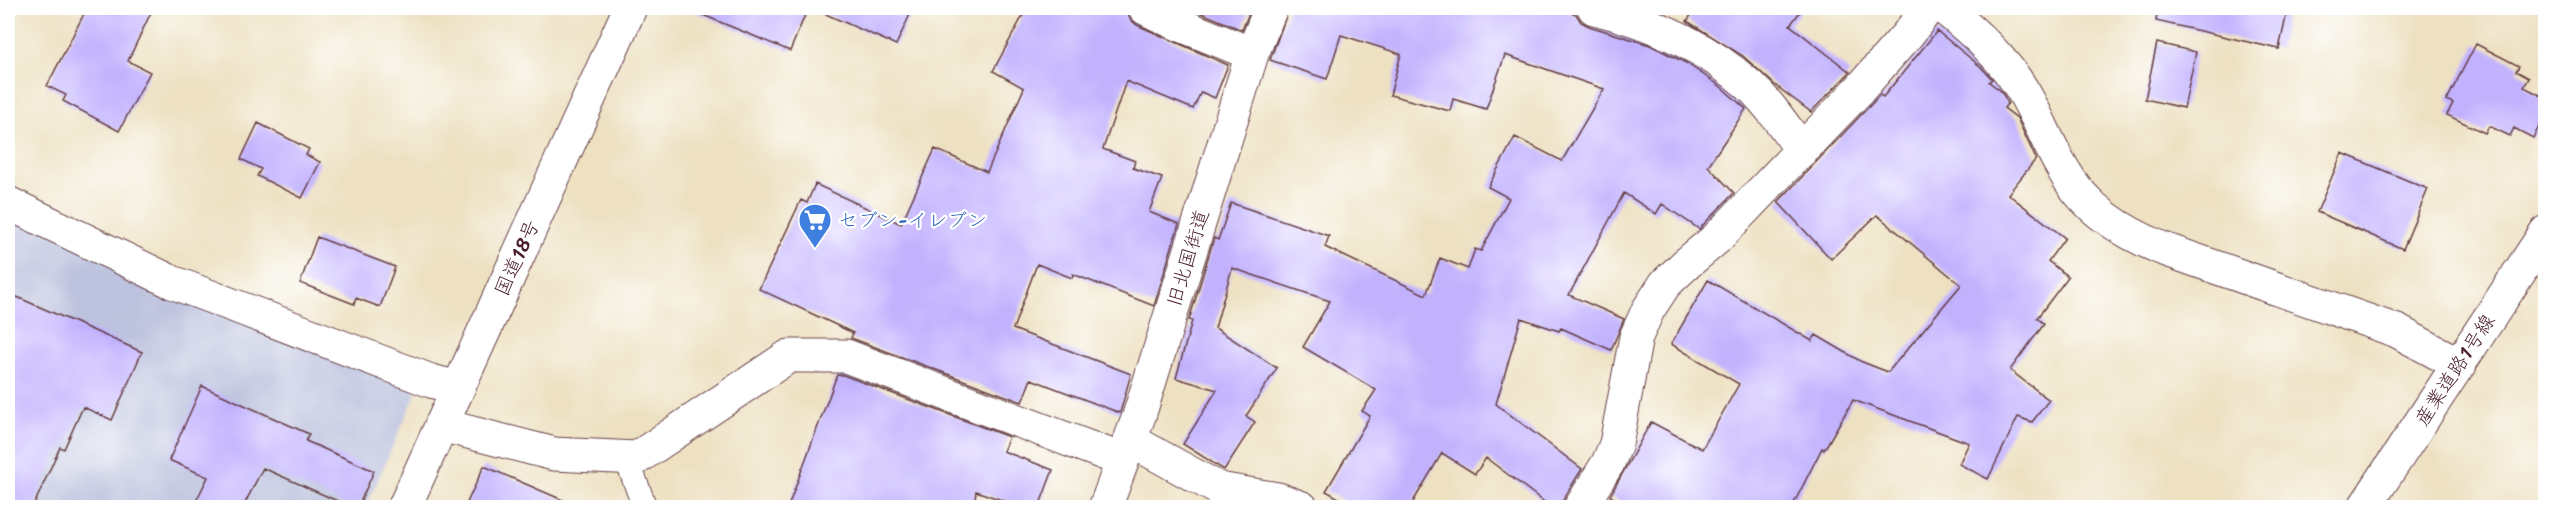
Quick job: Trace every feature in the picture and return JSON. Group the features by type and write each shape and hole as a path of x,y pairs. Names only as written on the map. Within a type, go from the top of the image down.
{"main road":[{"name":"国道18号","path":"404,507 630,8"},
{"path":"1145,8 1252,54"},
{"name":"旧北国街道","path":"1105,507 1126,450 1252,54 1271,8"},
{"path":"1594,8 1619,14 1677,35 1705,52 1749,85 1768,104 1802,150"},
{"path":"1580,507 1608,463 1616,444 1630,358 1636,337 1648,310 1665,284 1716,239 1802,150 1859,90 1928,8"},
{"path":"1944,8 1977,35 2000,61 2022,90 2064,172 2092,207 2125,232 2161,249 2397,331 2460,364"},
{"path":"8,203 172,282 431,381 458,388"},
{"name":"産業道路1号線","path":"2364,507 2546,232"},
{"path":"441,425 554,454 637,458 789,356 846,356 1126,450 1219,489 1278,499 1302,507"}],"lane":[{"path":"626,457 645,507"}],"shaded area":[{"path":"8,213 411,385 416,394 366,507 8,507"}],"building":[{"path":"87,8 153,8 128,61 150,72 119,131 63,101 66,95 47,86"},
{"path":"686,8 808,8 790,51"},
{"path":"812,8 913,8 896,45"},
{"path":"1027,8 1121,8 1127,10 1130,19 1137,25 1228,65 1215,98 1201,92 1193,109 1126,81 1103,149 1135,161 1133,168 1162,178 1149,212 1179,224 1154,306 1073,274 1072,278 1037,264 1013,329 1131,374 1120,413 1031,379 1022,402 851,338 853,333 759,289 801,200 807,203 815,184 901,224 935,149 987,172 1024,88 993,71"},
{"path":"1193,8 1251,8 1242,30"},
{"path":"1289,8 1558,8 1576,14 1581,22 1589,26 1650,45 1686,63 1720,86 1746,109 1708,166 1734,193 1699,229 1662,204 1656,214 1624,193 1569,295 1624,319 1611,350 1561,328 1559,331 1521,318 1496,404 1582,469 1561,507 1551,507 1486,458 1475,474 1442,453 1410,507 1355,507 1326,491 1370,416 1362,411 1376,390 1303,347 1330,301 1232,268 1215,328 1277,368 1246,416 1255,422 1224,470 1183,444 1217,390 1176,378 1192,321 1189,320 1214,238 1218,240 1231,203 1329,236 1325,247 1426,295 1440,258 1468,269 1475,249 1481,251 1509,198 1488,187 1515,137 1562,161 1604,89 1505,55 1486,109 1453,99 1450,111 1390,95 1401,54 1341,35 1327,79 1270,60"},
{"path":"1696,8 1803,8 1790,25 1850,72 1811,112 1775,85 1743,56 1687,21"},
{"path":"2158,8 2288,8 2279,49 2156,21"},
{"path":"1937,31 1980,66 1992,79 1989,82 2001,91 2008,103 2004,108 2017,118 2036,159 2008,194 2065,238 2048,261 2068,277 2037,318 2044,324 2010,370 2049,400 2032,422 2018,417 1988,479 1959,464 1969,443 1853,400 1824,450 1822,448 1792,507 1629,507 1610,496 1651,422 1702,449 1739,384 1671,344 1708,280 1812,341 1816,335 1860,361 1888,372 1961,285 1877,215 1831,259 1778,202 1880,95 1883,97"},
{"path":"2157,43 2196,52 2184,108 2145,99"},
{"path":"2476,44 2519,66 2516,71 2529,78 2524,87 2546,98 2546,114 2533,138 2514,128 2510,136 2489,126 2485,133 2447,115 2453,103 2447,100"},
{"path":"258,123 309,149 306,155 320,162 302,198 257,176 261,169 241,159"},
{"path":"2342,153 2428,189 2403,249 2317,212"},
{"path":"317,237 395,267 380,307 356,298 354,304 300,283"},
{"path":"8,293 142,352 112,420 83,407 64,449 60,447 33,507 8,507"},
{"path":"837,375 843,375 1009,437 1003,451 1053,470 1039,507 1022,507 976,491 974,507 788,507"},
{"path":"202,386 309,434 306,441 374,471 358,507 351,507 263,468 243,507 193,507 208,477 169,460"},
{"path":"484,466 579,507 465,507"}],"place":[{"name":"セブン-イレブン","path":"815,249"}]}
